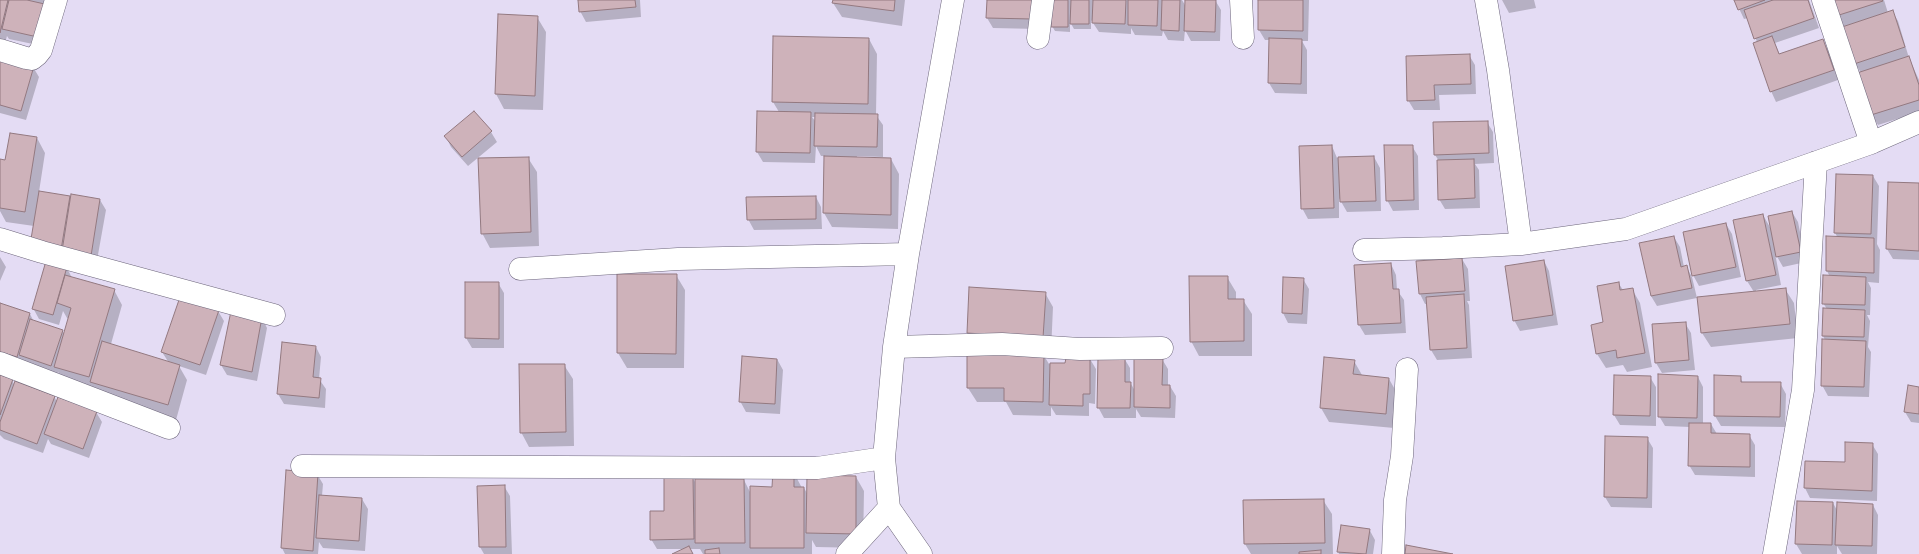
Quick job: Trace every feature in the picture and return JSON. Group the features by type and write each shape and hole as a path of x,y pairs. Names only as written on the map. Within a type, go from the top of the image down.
{"street":[{"path":"0,50 26,58 37,56 41,50 56,0"},
{"path":"921,554 888,508 884,458 894,347 908,254 953,0"},
{"path":"1038,38 1043,0"},
{"path":"1241,0 1243,38"},
{"path":"1486,0 1498,70 1521,244"},
{"path":"1823,0 1871,143"},
{"path":"1364,250 1521,244 1626,229 1871,143 1919,122"},
{"path":"1774,554 1803,390 1816,162"},
{"path":"0,239 42,252 274,315"},
{"path":"520,268 678,259 908,254"},
{"path":"894,347 1002,344 1080,349 1162,348"},
{"path":"0,362 169,428"},
{"path":"1393,554 1395,500 1402,456 1407,369"},
{"path":"302,466 817,468 884,458"},
{"path":"847,554 888,508"}],"building":[{"path":"0,0 8,0 0,33"},
{"path":"9,0 27,0 49,5 42,38 2,29"},
{"path":"578,0 635,0 636,7 579,12"},
{"path":"833,0 895,0 894,11 832,3"},
{"path":"987,0 1032,0 1032,19 986,18"},
{"path":"1052,0 1068,0 1068,27 1051,27"},
{"path":"1071,0 1089,0 1089,24 1070,24"},
{"path":"1093,0 1126,0 1125,24 1092,23"},
{"path":"1128,0 1158,0 1157,26 1128,25"},
{"path":"1162,0 1180,0 1179,31 1161,30"},
{"path":"1185,0 1216,0 1215,32 1184,31"},
{"path":"1258,0 1303,0 1303,31 1258,30"},
{"path":"1734,0 1765,0 1738,10"},
{"path":"1773,0 1808,0 1814,18 1754,39 1744,10"},
{"path":"1831,0 1882,0 1883,1 1836,16"},
{"path":"1893,10 1905,47 1854,64 1842,27"},
{"path":"498,14 538,16 535,96 495,94"},
{"path":"773,36 869,38 868,104 772,102"},
{"path":"1772,36 1779,54 1823,39 1834,70 1770,92 1753,43"},
{"path":"1269,38 1302,39 1301,84 1268,83"},
{"path":"1470,54 1471,84 1434,85 1435,100 1407,101 1406,56"},
{"path":"1909,56 1919,85 1919,100 1871,115 1857,73"},
{"path":"0,58 34,66 21,111 0,105"},
{"path":"474,111 492,131 462,157 444,136"},
{"path":"757,111 811,112 810,153 756,152"},
{"path":"815,113 878,114 877,147 814,146"},
{"path":"1488,121 1489,153 1434,155 1433,122"},
{"path":"10,133 37,137 25,212 0,208 0,159 5,160"},
{"path":"1332,145 1334,208 1301,209 1299,146"},
{"path":"1384,145 1413,145 1414,200 1386,201"},
{"path":"824,156 891,158 891,215 823,213"},
{"path":"1374,156 1376,201 1340,202 1338,157"},
{"path":"529,157 531,232 481,234 478,158"},
{"path":"1474,159 1475,198 1438,200 1437,160"},
{"path":"1836,174 1873,175 1871,234 1834,233"},
{"path":"1888,182 1919,183 1919,251 1886,249"},
{"path":"39,191 70,196 61,250 30,245"},
{"path":"71,194 100,199 91,256 62,251"},
{"path":"816,196 816,219 747,220 746,197"},
{"path":"1792,211 1801,252 1776,257 1768,216"},
{"path":"1763,214 1776,275 1746,281 1733,220"},
{"path":"1726,223 1736,267 1692,276 1683,232"},
{"path":"1674,236 1681,267 1687,265 1692,288 1651,296 1639,243"},
{"path":"1826,236 1874,238 1874,273 1826,271"},
{"path":"1462,258 1465,291 1419,294 1416,261"},
{"path":"1544,260 1553,315 1513,321 1505,266"},
{"path":"46,261 67,267 53,315 32,309"},
{"path":"1391,263 1393,289 1399,289 1401,323 1358,325 1354,265"},
{"path":"617,274 677,274 676,354 617,353"},
{"path":"65,275 115,289 89,377 54,367 71,308 57,303"},
{"path":"1823,275 1866,277 1865,305 1822,304"},
{"path":"1189,276 1228,276 1228,299 1244,299 1244,341 1190,342"},
{"path":"1283,277 1304,278 1302,314 1282,313"},
{"path":"465,282 499,282 499,339 465,338"},
{"path":"1619,282 1620,290 1633,288 1645,353 1617,358 1616,350 1596,354 1591,325 1603,322 1597,286"},
{"path":"969,287 1046,292 1043,338 967,333"},
{"path":"1786,288 1790,324 1701,333 1697,297"},
{"path":"1464,294 1467,348 1430,350 1426,297"},
{"path":"180,297 219,310 200,365 161,352"},
{"path":"0,303 30,313 17,357 0,352"},
{"path":"1823,308 1865,310 1864,337 1822,336"},
{"path":"231,311 262,317 252,372 220,365"},
{"path":"30,319 63,330 51,366 19,355"},
{"path":"1686,322 1689,360 1655,363 1652,324"},
{"path":"1822,339 1866,341 1864,387 1821,386"},
{"path":"102,341 180,365 168,405 90,382"},
{"path":"282,342 316,346 313,377 321,378 319,398 277,394"},
{"path":"967,352 1044,353 1043,402 1004,401 1004,388 967,388"},
{"path":"742,356 777,359 775,404 739,402"},
{"path":"1098,357 1125,357 1125,382 1131,382 1130,408 1097,408"},
{"path":"1134,357 1163,358 1162,385 1170,385 1170,408 1134,407"},
{"path":"1324,357 1355,360 1353,374 1389,378 1386,414 1320,408"},
{"path":"1066,358 1090,358 1090,394 1083,394 1083,406 1049,405 1050,363 1065,363"},
{"path":"519,364 565,364 566,432 520,433"},
{"path":"1658,374 1698,376 1697,418 1658,417"},
{"path":"0,375 13,379 0,415"},
{"path":"1614,375 1651,376 1650,416 1613,415"},
{"path":"1714,375 1741,376 1741,382 1781,382 1780,417 1714,416"},
{"path":"15,381 55,396 37,444 0,430 0,422"},
{"path":"1908,385 1919,387 1919,414 1904,412"},
{"path":"58,397 97,411 83,449 44,434"},
{"path":"1689,423 1711,423 1711,433 1750,434 1750,467 1688,466"},
{"path":"1605,436 1648,437 1647,498 1604,497"},
{"path":"1845,442 1873,443 1872,491 1804,488 1805,461 1845,462"},
{"path":"286,470 318,473 313,551 281,548"},
{"path":"773,470 794,470 794,487 804,487 804,548 750,548 750,486 772,487"},
{"path":"807,475 856,476 856,534 806,533"},
{"path":"664,477 693,477 694,539 650,540 650,511 664,511"},
{"path":"695,479 744,479 745,543 695,543"},
{"path":"505,485 506,547 479,547 477,486"},
{"path":"319,495 362,498 359,541 316,538"},
{"path":"1324,499 1325,543 1244,544 1243,500"},
{"path":"1797,501 1833,502 1832,545 1795,544"},
{"path":"1837,502 1873,504 1872,546 1835,545"},
{"path":"1341,525 1370,529 1366,554 1337,552"},
{"path":"1406,545 1453,554 1405,554"},
{"path":"689,546 693,554 672,554"},
{"path":"719,548 720,554 705,554 705,550"},
{"path":"1321,550 1321,554 1299,554 1299,552"}]}
